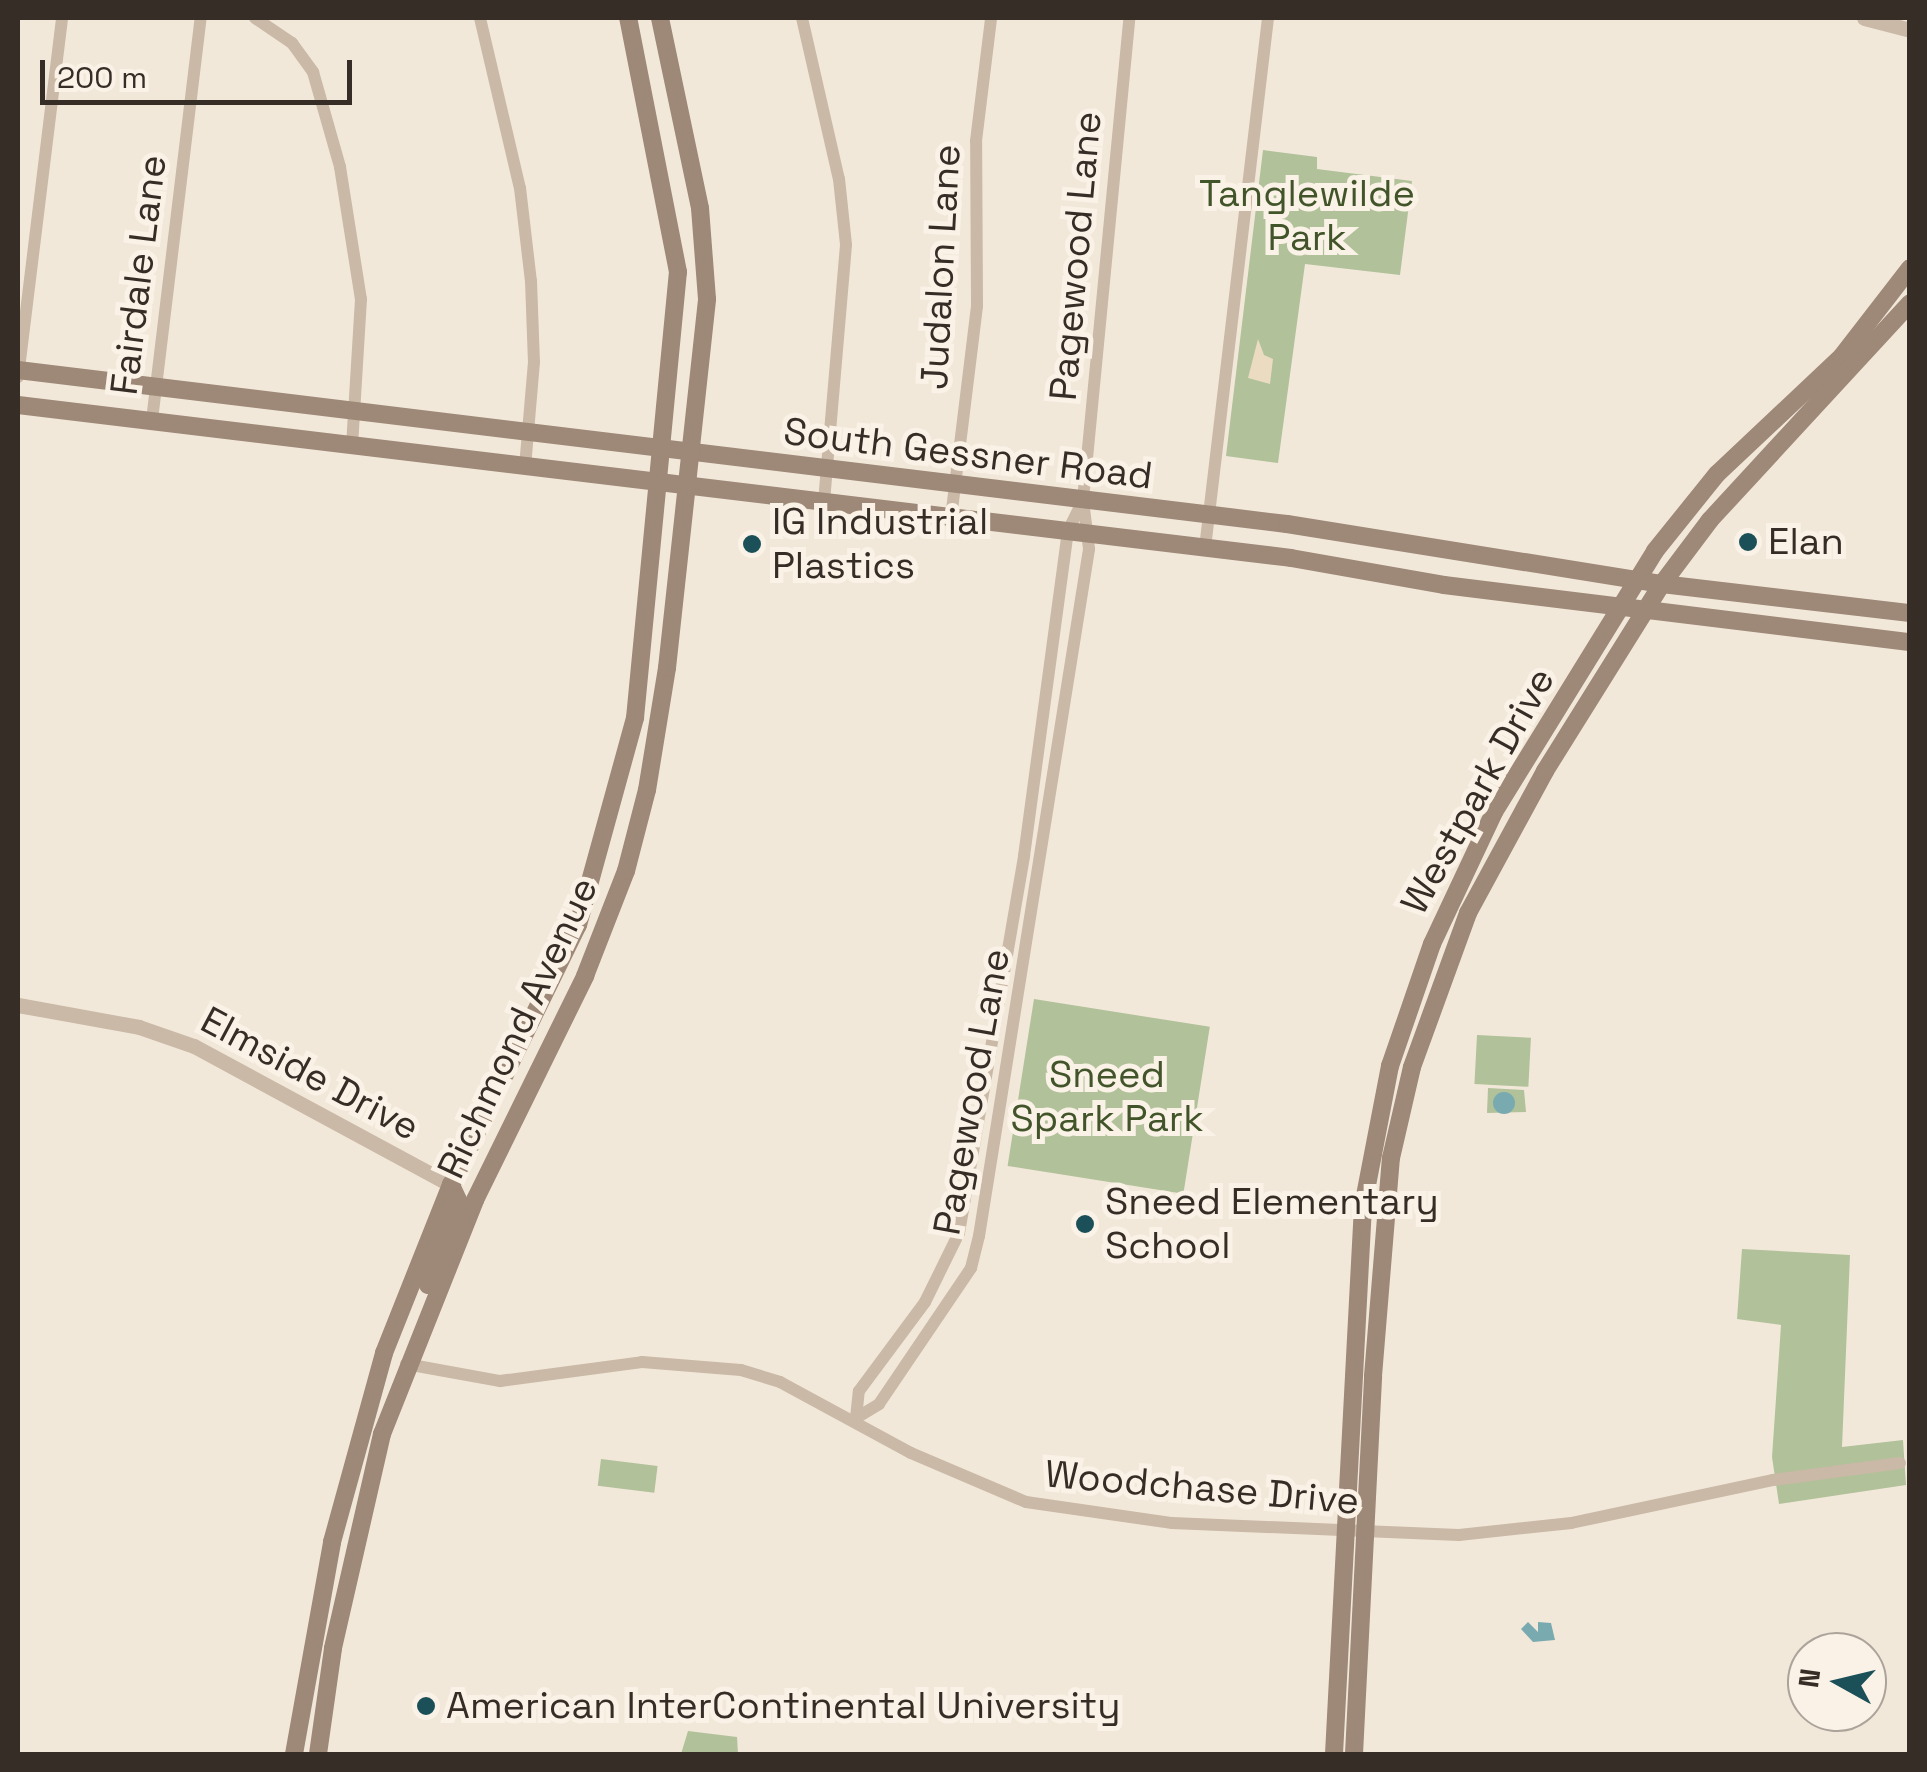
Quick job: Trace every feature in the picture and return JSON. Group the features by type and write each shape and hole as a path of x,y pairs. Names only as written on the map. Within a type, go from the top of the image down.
{"main road":[{"name":"Richmond Avenue","path":"294,1754 332,1542 374,1383 451,1185 531,1028 598,871 631,737 643,657 678,272 662,174 628,18"},
{"name":"Richmond Avenue","path":"318,1754 354,1548 406,1364 431,1300 555,1036 626,871 667,668 707,299 692,168 660,18"},
{"path":"662,174 692,168"},
{"name":"Westpark Drive","path":"1334,1754 1336,1696 1392,1158 1412,1067 1468,913 1545,770 1662,584 1722,506 1862,347 1910,268"},
{"name":"Westpark Drive","path":"1354,1754 1354,1533 1363,1206 1390,1066 1448,905 1527,760 1636,578 1717,474 1910,302"},
{"name":"South Gessner Road","path":"18,373 156,386 692,455 1210,514 1662,584 1910,613"},
{"name":"South Gessner Road","path":"18,405 1090,533 1645,611 1910,642"},
{"path":"1384,573 1390,544"},
{"path":"1852,636 1855,606"},
{"path":"643,657 667,668"},
{"path":"1527,760 1545,770"},
{"path":"1448,905 1468,913"},
{"path":"531,1028 555,1036"},
{"path":"431,1300 428,1284 458,1200 451,1185"},
{"path":"406,1364 398,1352 416,1300 418,1266"},
{"path":"332,1542 354,1548"},
{"path":"1336,1696 1357,1698"},
{"path":"297,1730 322,1728"}],"street":[{"path":"18,373 62,18"},
{"name":"Fairdale Lane","path":"152,420 201,18"},
{"path":"255,18 292,43 312,72 328,116 361,299 352,446"},
{"path":"480,18 520,188 532,281 530,432 525,467"},
{"path":"802,18 839,179 846,245 824,502"},
{"name":"Judalon Lane","path":"951,518 977,306 976,141 990,18"},
{"name":"Pagewood Lane","path":"856,1418 879,1404 971,1268 1051,813 1090,533 1083,500 1129,18"},
{"path":"1206,548 1268,18"},
{"path":"1864,18 1910,30"},
{"name":"Pagewood Lane","path":"856,1418 859,1391 926,1302 958,1232 1024,856 1068,531 1083,500"},
{"name":"Elmside Drive","path":"18,1005 139,1026 194,1046 451,1185"},
{"name":"Woodchase Drive","path":"406,1364 500,1381 642,1362 718,1366 780,1382 856,1418 912,1453 1026,1502 1138,1520 1354,1533 1546,1527 1773,1480 1900,1464"}],"green space":[{"name":"Tanglewilde Park","path":"1263,150 1317,157 1317,169 1412,181 1400,275 1305,264 1278,463 1226,456"},
{"name":"Sneed Spark Park","path":"1034,999 1210,1027 1183,1194 1008,1166"},
{"path":"1477,1035 1531,1038 1528,1087 1474,1084"},
{"path":"1488,1088 1524,1090 1526,1112 1487,1113"},
{"path":"1742,1249 1850,1255 1842,1447 1903,1440 1906,1485 1779,1504 1772,1457 1781,1325 1737,1319"},
{"path":"601,1459 658,1466 654,1493 598,1486"},
{"path":"688,1731 737,1737 738,1754 681,1754"}],"shaded area":[{"path":"1258,339 1264,355 1273,359 1270,384 1248,378"}],"water":[{"path":"1500,1092 1508,1092 1515,1103 1508,1114 1500,1114 1493,1107 1493,1099"},
{"path":"1528,1622 1538,1632 1538,1622 1551,1623 1555,1640 1533,1642 1521,1629"}],"place":[{"name":"Elan","path":"1748,542"},
{"name":"IG Industrial Plastics","path":"752,544"},
{"name":"Sneed Elementary School","path":"1085,1224"},
{"name":"American InterContinental University","path":"426,1706"}]}
